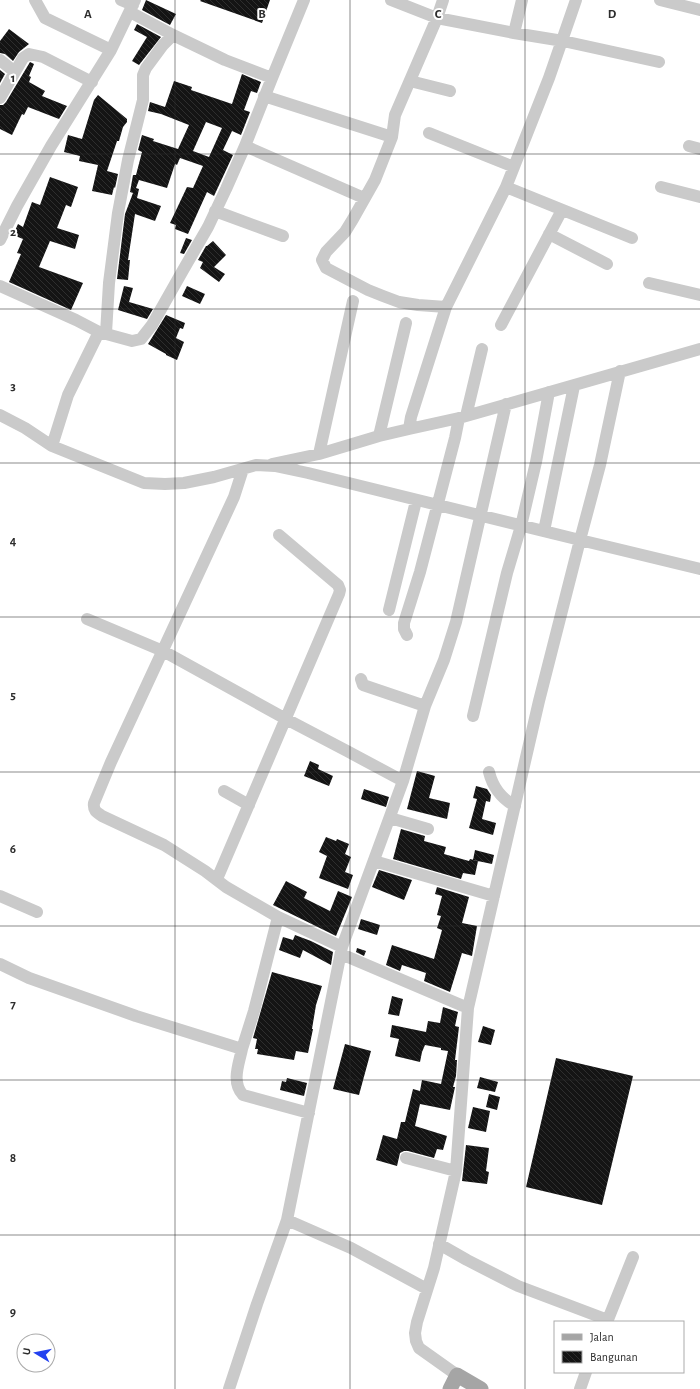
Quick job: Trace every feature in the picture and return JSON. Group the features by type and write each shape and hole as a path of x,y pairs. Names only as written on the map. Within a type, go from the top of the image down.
{"main road":[{"path":"450,1389 456,1375 481,1389"}],"street":[{"path":"35,0 45,18 111,50"},
{"path":"121,0 133,6 173,35 225,60 272,78"},
{"path":"0,286 103,333 120,339 132,341 140,339 152,325 204,234 245,146 304,0"},
{"path":"391,0 437,18 563,41 659,62"},
{"path":"443,0 437,18 395,115 392,136 384,160 345,232 323,256 323,264 326,268 368,290 399,302 446,308"},
{"path":"514,33 522,0"},
{"path":"409,429 411,417 440,323 506,188 563,41 576,0"},
{"path":"660,0 697,9"},
{"path":"0,240 17,206 51,146 111,50 133,6"},
{"path":"58,449 68,395 103,333 118,213 128,160 143,100 143,75 146,68 163,45 173,35"},
{"path":"0,98 23,58 29,54 44,57 92,82"},
{"path":"0,60 15,72"},
{"path":"410,81 450,91"},
{"path":"264,96 392,136"},
{"path":"429,133 514,166"},
{"path":"245,146 364,198"},
{"path":"661,187 700,197"},
{"path":"506,188 632,238"},
{"path":"501,325 562,210"},
{"path":"215,211 283,236"},
{"path":"549,234 607,264"},
{"path":"649,283 700,295"},
{"path":"319,454 353,301"},
{"path":"379,436 406,323"},
{"path":"407,635 404,629 404,623 420,572 482,349"},
{"path":"0,415 25,428 58,449 144,483 184,483 252,466 265,465 319,454 379,436 462,417 700,349"},
{"path":"456,1375 426,1354 420,1348 416,1341 415,1333 440,1244 456,1171 468,1008 539,701 600,465 620,371"},
{"path":"544,531 574,386"},
{"path":"473,716 506,580 521,526 536,462 549,392"},
{"path":"229,1389 287,1220 341,951 403,781 425,706 444,660 456,622 506,404"},
{"path":"265,465 308,473 416,501 438,505 700,569"},
{"path":"243,469 234,497 111,762 94,803 95,812 164,845 217,879 237,894 341,951 468,1008"},
{"path":"389,610 416,501"},
{"path":"217,879 340,590 335,582 279,535"},
{"path":"87,619 163,651 286,719 403,781"},
{"path":"361,679 363,685 425,706"},
{"path":"490,772 491,781 497,791 504,799 515,806"},
{"path":"224,792 249,805"},
{"path":"390,818 428,829"},
{"path":"374,861 494,896"},
{"path":"0,896 37,912"},
{"path":"278,917 254,1011 242,1049 236,1080 238,1090 243,1095 309,1113"},
{"path":"0,964 29,978 128,1013 242,1049"},
{"path":"406,1158 456,1171"},
{"path":"287,1220 351,1248 428,1289"},
{"path":"440,1244 467,1260 518,1286 607,1321 632,1257"},
{"path":"580,1389 586,1373"}],"building":[{"path":"146,0 176,14 170,25 142,10"},
{"path":"270,0 262,23 200,1"},
{"path":"137,24 161,37 139,65 132,61 147,37 134,30"},
{"path":"9,29 29,44 19,52 13,61 5,54 0,53 0,41"},
{"path":"30,62 34,64 29,76 31,77 29,82 45,91 42,96 67,106 59,119 28,107 24,115 22,114 12,135 0,129 0,105 3,105 6,102"},
{"path":"0,70 5,74 0,83"},
{"path":"242,74 261,82 257,93 251,91 244,110 250,112 241,135 232,131 223,150 233,155 214,196 207,192 188,234 175,229 176,225 170,223 187,187 193,188 203,166 180,158 177,165 175,164 167,188 139,180 136,188 139,189 137,198 161,206 155,221 135,214 128,260 130,260 128,280 117,279 125,214 133,193 130,192 133,175 136,175 142,152 138,150 142,135 154,139 153,141 178,149 189,125 161,114 148,111 150,102 165,107 174,81 192,87 191,90 232,104","holes":["206,122 222,128 209,157 193,151"]},
{"path":"98,95 127,119 119,141 117,141 107,171 118,174 112,195 92,191 98,165 79,161 80,156 64,152 68,135 82,139 94,100"},
{"path":"50,177 78,187 71,207 66,205 57,228 79,235 75,249 50,241 39,267 83,283 71,310 9,282 21,254 17,253 23,239 13,235 18,224 23,227 32,202 40,205"},
{"path":"186,238 192,240 184,254 180,253"},
{"path":"213,241 226,255 214,267 225,274 219,282 200,268 203,262 198,260 206,246"},
{"path":"124,286 133,288 129,302 153,309 147,319 118,310"},
{"path":"187,286 205,294 200,304 182,296"},
{"path":"166,315 185,323 183,329 180,328 176,338 184,342 177,360 148,344"},
{"path":"310,761 319,765 318,769 333,776 329,786 304,776"},
{"path":"417,771 435,776 429,798 450,803 447,819 407,809"},
{"path":"476,786 487,789 491,795 490,802 486,801 482,819 496,823 493,835 469,828 477,799 473,798"},
{"path":"364,789 389,797 386,807 361,799"},
{"path":"401,829 425,836 424,841 446,847 444,854 469,861 470,859 478,861 475,875 463,873 461,879 393,859"},
{"path":"326,837 336,841 337,839 349,844 345,854 351,857 345,872 353,875 348,889 319,878 327,856 319,852"},
{"path":"475,850 494,855 492,864 473,860"},
{"path":"379,870 412,880 404,900 372,887"},
{"path":"286,881 307,892 304,898 330,911 338,891 352,897 336,936 273,905"},
{"path":"437,887 469,897 462,923 477,926 472,956 462,953 450,992 424,981 426,973 402,965 400,971 386,965 392,945 434,959 442,930 437,928 441,916 437,915 442,896 435,894"},
{"path":"361,919 380,925 377,935 358,929"},
{"path":"295,935 333,952 331,965 303,950 300,958 279,950 283,937 293,940"},
{"path":"357,948 366,951 364,956 356,952"},
{"path":"272,972 322,986 316,1005 308,1053 296,1051 294,1060 257,1054 258,1049 255,1049 257,1039 253,1038"},
{"path":"392,996 403,999 399,1016 388,1014"},
{"path":"443,1007 458,1012 455,1026 459,1027 455,1060 457,1060 456,1076 450,1110 420,1104 415,1126 447,1136 443,1150 437,1149 434,1158 404,1151 400,1153 397,1166 376,1160 383,1135 397,1139 401,1122 405,1122 413,1089 420,1091 422,1080 441,1084 448,1051 425,1045 420,1062 395,1056 399,1039 390,1037 392,1025 426,1032 428,1021 440,1023"},
{"path":"483,1026 495,1030 491,1045 478,1042"},
{"path":"345,1044 371,1051 359,1095 333,1089"},
{"path":"556,1058 633,1076 602,1205 526,1187"},
{"path":"480,1077 498,1082 495,1092 477,1088"},
{"path":"287,1078 307,1083 304,1096 280,1090 282,1081 286,1082"},
{"path":"489,1094 500,1097 497,1110 486,1107"},
{"path":"473,1107 490,1111 486,1132 468,1128"},
{"path":"466,1145 489,1148 486,1171 489,1172 487,1184 462,1181"}]}
